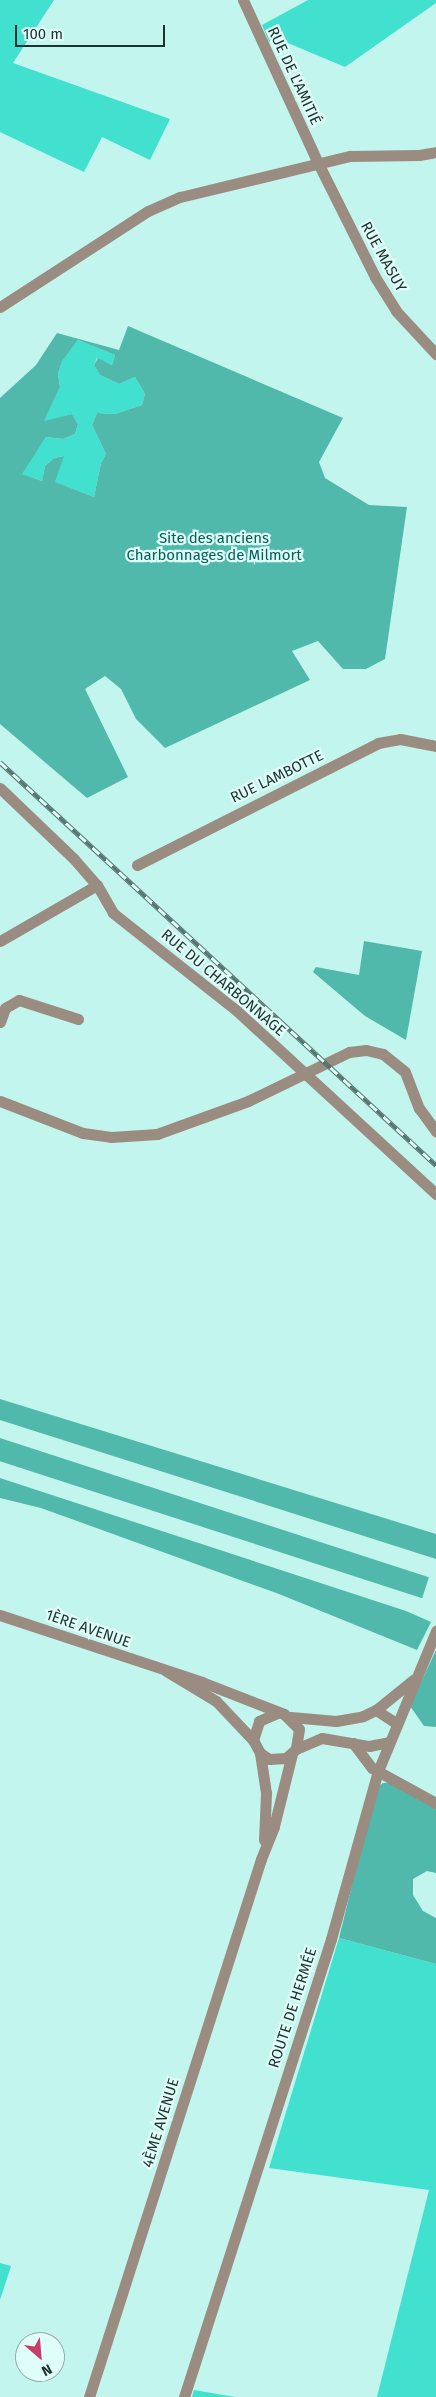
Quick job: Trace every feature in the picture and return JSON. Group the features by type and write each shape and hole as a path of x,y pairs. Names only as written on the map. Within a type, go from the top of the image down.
{"street":[{"name":"RUE DE L'AMITIÉ","path":"243,0 319,165"},
{"path":"0,307 163,204 200,191 369,154 419,155 436,152"},
{"name":"RUE MASUY","path":"319,165 383,290 396,311 436,354"},
{"name":"RUE LAMBOTTE","path":"137,865 378,743 400,739 436,746"},
{"name":"RUE DU CHARBONNAGE","path":"0,788 44,827 96,885 113,913 236,1010 436,1194"},
{"path":"0,941 96,885"},
{"path":"0,1022 5,1008 19,1000 78,1019"},
{"path":"0,1101 83,1133 132,1136 177,1128 273,1090 341,1056 366,1050 383,1054 395,1062 410,1080 419,1108 436,1131"},
{"name":"1ÈRE AVENUE","path":"0,1616 202,1682 291,1718 336,1721 376,1710 416,1677"},
{"name":"ROUTE DE HERMÉE","path":"184,2397 331,1939 378,1771 388,1742 436,1631"},
{"name":"1ÈRE AVENUE","path":"166,1671 216,1701 254,1740 260,1753"},
{"path":"376,1710 396,1723"},
{"path":"254,1740 259,1721 277,1713"},
{"path":"291,1718 299,1729 294,1752"},
{"path":"260,1753 278,1760 322,1738 369,1746 388,1742"},
{"path":"353,1743 372,1768 436,1803"},
{"name":"4ÈME AVENUE","path":"90,2397 261,1859 274,1826 294,1752"},
{"name":"4ÈME AVENUE","path":"260,1753 266,1825 261,1859"}],"green space":[{"path":"0,0 54,0 13,63 170,119 150,160 102,137 84,172 0,132"},
{"path":"308,0 436,0 436,3 345,67 276,38 269,42 262,25"},
{"name":"Site des anciens Charbonnages de Milmort","path":"128,326 343,418 319,462 325,478 369,505 407,507 385,659 366,669 343,669 318,641 292,651 310,680 165,748 136,719 121,689 105,676 85,689 128,777 87,798 0,724 0,398 36,365 57,333 119,350","holes":["78,340 115,355 112,365 98,358 94,365 100,375 119,384 135,377 145,394 142,405 115,414 97,413 92,425 106,454 101,463 94,497 55,482 64,456 54,458 45,466 42,481 22,474 46,437 63,439 75,434 78,424 72,414 44,421 60,387 58,374 62,361"]},
{"path":"78,340 115,355 112,365 97,358 94,365 100,375 119,384 135,377 145,394 142,405 115,414 97,413 92,425 106,454 101,463 94,497 54,482 63,456 54,458 45,466 42,481 21,474 46,437 63,439 75,434 78,424 72,414 43,422 60,387 58,374 62,360"},
{"path":"364,941 422,951 406,1040 365,1016 313,972 316,967 359,975"},
{"path":"0,1399 436,1534 436,1559 0,1420"},
{"path":"0,1438 429,1577 422,1598 0,1461"},
{"path":"0,1478 406,1611 431,1622 417,1650 279,1594 41,1508 0,1498"},
{"path":"436,1650 436,1727 424,1726 410,1706"},
{"path":"399,1782 436,1803 436,1873 427,1871 413,1879 413,1895 423,1911 436,1918 436,1964 339,1938 376,1788 383,1783"},
{"path":"339,1938 436,1964 436,2397 377,2397 429,2190 269,2168"},
{"path":"0,2263 11,2266 0,2300"},
{"path":"194,2390 235,2397 192,2397"}],"railway":[{"path":"0,762 436,1165"}]}
